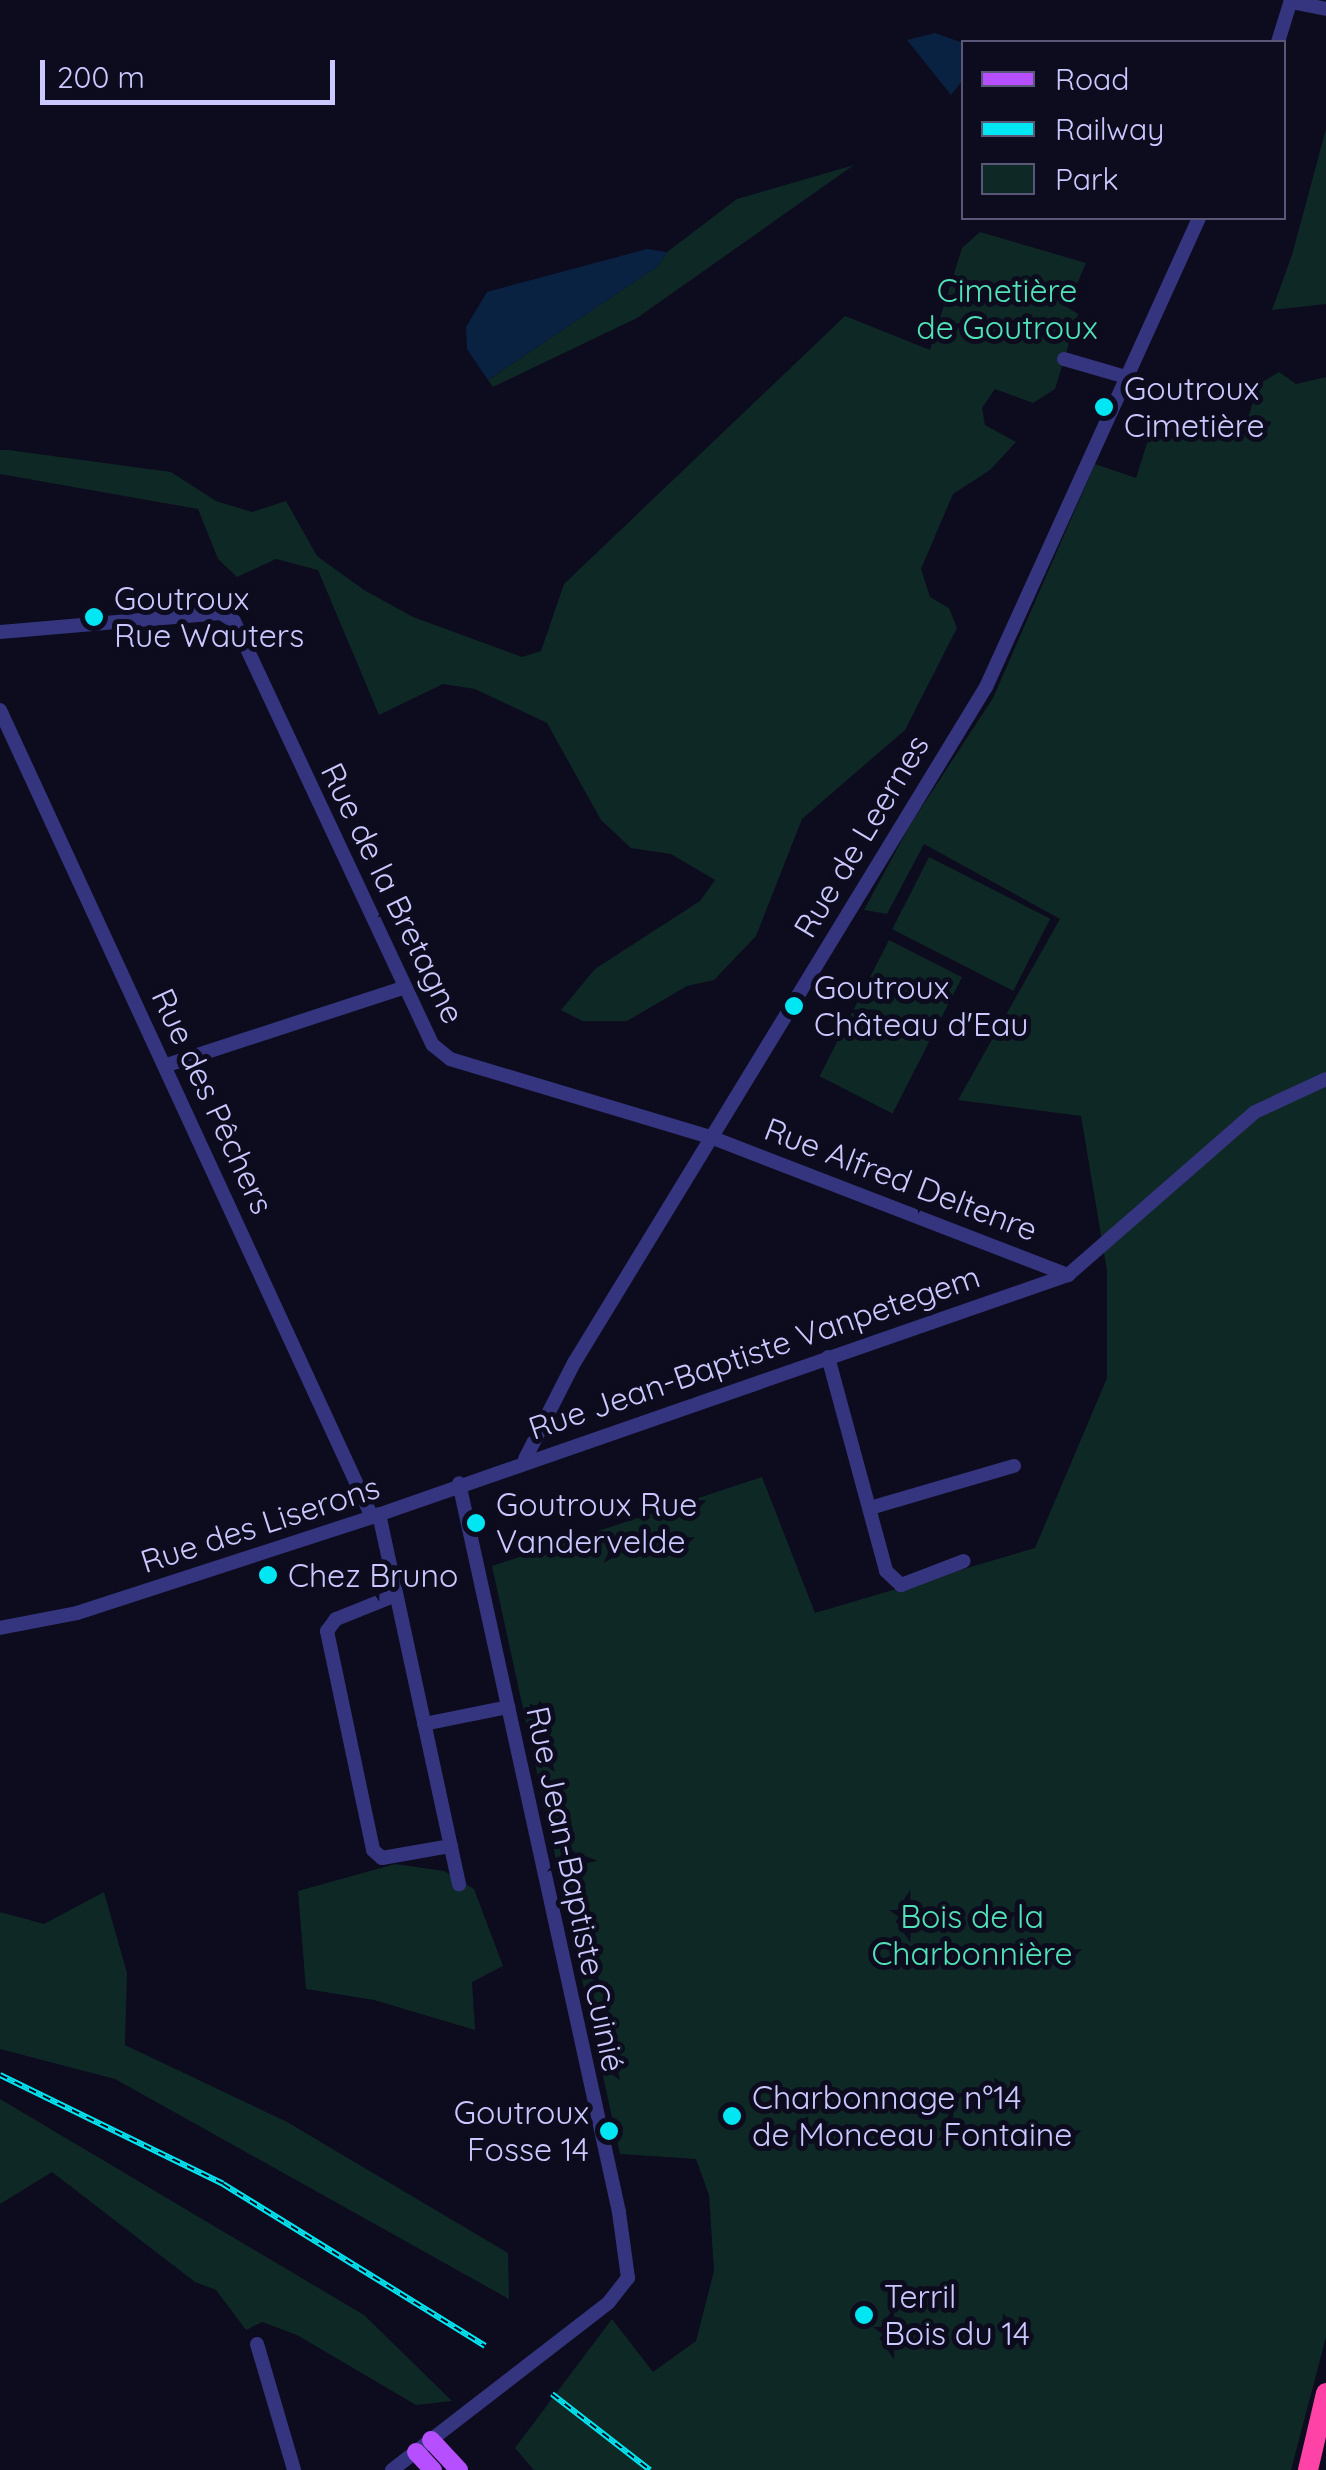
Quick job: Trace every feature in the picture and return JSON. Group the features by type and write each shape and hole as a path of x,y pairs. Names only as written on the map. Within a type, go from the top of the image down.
{"highway":[{"path":"1308,2470 1326,2393"}],"main road":[{"path":"431,2440 459,2470"},
{"path":"416,2452 433,2470"}],"street":[{"path":"1279,40 1291,1 1326,9"},
{"name":"Rue de Leernes","path":"525,1459 574,1363 986,687 1198,220"},
{"path":"1064,359 1126,377"},
{"name":"Rue de la Bretagne","path":"0,632 220,613 234,621 433,1045 450,1058 713,1138"},
{"name":"Rue des Pêchers","path":"0,710 376,1516 459,1884"},
{"path":"167,1065 405,987"},
{"path":"1068,1275 1256,1112 1326,1079"},
{"name":"Rue Alfred Deltenre","path":"713,1138 1068,1275"},
{"name":"Rue Jean-Baptiste Vanpetegem","path":"459,1483 1068,1275"},
{"path":"828,1357 886,1570 901,1585 964,1561"},
{"path":"870,1508 1014,1466"},
{"name":"Rue des Liserons","path":"0,1628 77,1613 376,1516 459,1483"},
{"name":"Rue Jean-Baptiste Cuinié","path":"431,2440 609,2302 628,2278 628,2252 459,1483"},
{"path":"396,1595 336,1619 327,1630 373,1850 382,1858 451,1846"},
{"path":"424,1724 508,1708"},
{"path":"257,2344 294,2470"},
{"path":"392,2470 431,2440"}],"green space":[{"path":"1326,129 1326,304 1272,310 1292,255"},
{"path":"854,165 637,318 493,387 488,380 658,266 667,252 737,199"},
{"name":"Cimetière de Goutroux","path":"980,232 1086,263 1067,307 1078,314 1055,389 1033,403 995,389 982,408 985,425 1016,442 990,470 953,494 921,569 930,597 949,608 957,628 905,730 802,819 756,936 714,980 687,986 627,1021 582,1021 561,1010 595,969 700,901 715,880 671,854 631,848 601,820 547,723 475,689 443,684 379,715 318,570 276,559 237,577 218,559 198,509 0,474 0,450 8,450 171,472 216,501 252,512 286,501 317,556 364,590 413,617 522,657 541,651 564,584 845,316 930,350 962,248"},
{"name":"Bois de la Charbonnière","path":"1279,372 1296,384 1326,377 1326,2337 1291,2470 534,2470 515,2448 612,2319 653,2372 696,2341 714,2271 709,2195 696,2159 620,2154 492,1566 762,1477 815,1613 1035,1548 1107,1378 1107,1271 1081,1116 958,1100 1060,919 924,844 887,914 864,910 910,825 993,698 1095,464 1136,478 1155,418 1241,439 1259,384"},
{"path":"929,857 1050,919 1013,991 892,929"},
{"path":"889,940 962,977 893,1114 820,1076"},
{"path":"395,1864 444,1871 474,1889 503,1966 472,1982 475,2030 374,2000 306,1989 298,1891"},
{"path":"104,1892 127,1973 125,2045 287,2122 508,2253 509,2299 115,2079 0,2049 0,1912 44,1924"},
{"path":"0,2099 364,2315 452,2401 416,2405 297,2335 262,2322 246,2330 216,2290 195,2282 52,2172 0,2204"}],"water":[{"path":"935,33 961,42 961,82 951,95 907,40"},
{"path":"647,249 667,252 658,266 488,380 467,349 466,327 487,292"}],"railway":[{"path":"0,2075 223,2184 485,2346"},
{"path":"552,2394 650,2470"}],"place":[{"name":"Goutroux Cimetière","path":"1104,407"},
{"name":"Goutroux Rue Wauters","path":"94,617"},
{"name":"Goutroux Château d'Eau","path":"794,1006"},
{"name":"Goutroux Rue Vandervelde","path":"476,1523"},
{"name":"Chez Bruno","path":"268,1575"},
{"name":"Charbonnage n°14 de Monceau Fontaine","path":"732,2116"},
{"name":"Goutroux Fosse 14","path":"609,2131"},
{"name":"Terril Bois du 14","path":"864,2315"}]}
